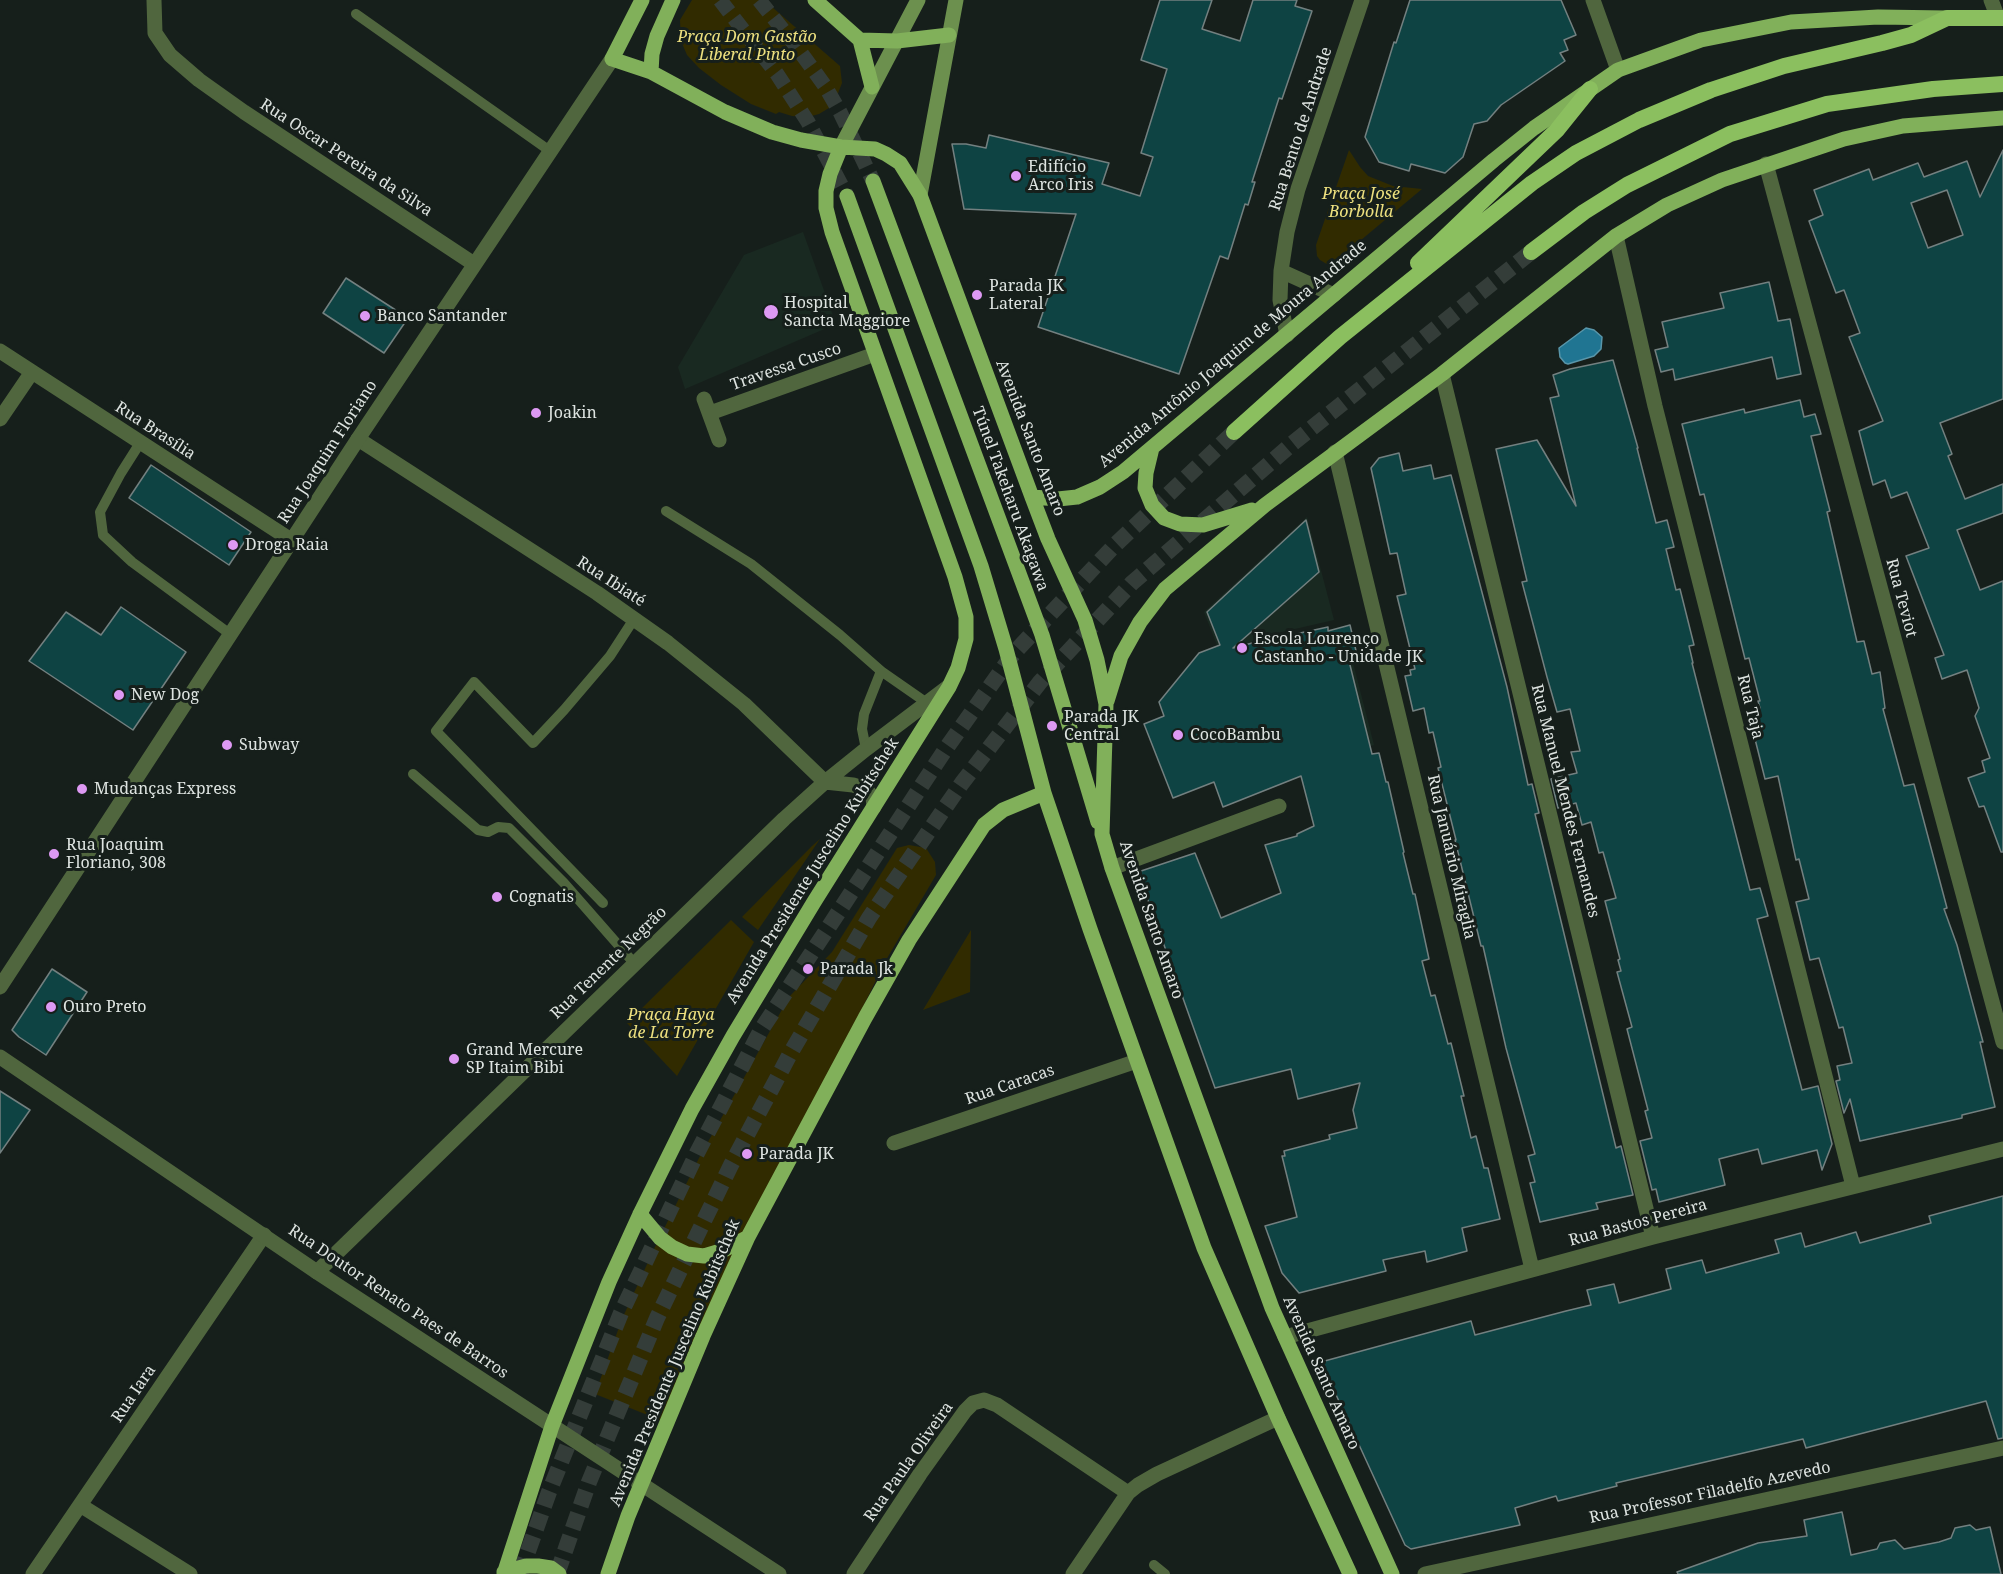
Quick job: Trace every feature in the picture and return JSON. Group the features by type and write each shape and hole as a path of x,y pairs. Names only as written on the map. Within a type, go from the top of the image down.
{"highway":[{"name":"Avenida Antônio Joaquim de Moura Andrade","path":"1947,18 2000,18"},
{"path":"1340,338 1532,183 1576,153 1639,120 1712,90 1784,66 1882,43 1911,34 1947,18"},
{"path":"1532,252 1584,212 1627,184 1730,134 1827,104 1933,89 2003,84"},
{"path":"1234,432 1340,338 1557,130 1590,89"}],"main road":[{"path":"642,0 612,59 651,72 725,112 772,132 841,147 875,149 900,163 920,195"},
{"path":"651,72 652,54 657,36 673,0"},
{"path":"815,0 860,40 872,87"},
{"path":"875,354 832,232 826,208 825,191 841,147 918,0"},
{"path":"920,195 956,0"},
{"name":"Avenida Antônio Joaquim de Moura Andrade","path":"1032,497 1058,499 1077,497 1100,488 1123,472 1494,160 1618,70 1701,39 1791,22 1878,17 1947,18"},
{"path":"860,40 897,41 949,35"},
{"path":"1106,704 1121,656 1140,622 1165,590 1265,505 1442,374 1616,236 1667,205 1722,180 1844,139 1903,126 2003,118"},
{"name":"Túnel Takeharu Akagawa","path":"873,181 1042,635 1102,834"},
{"name":"Avenida Santo Amaro","path":"920,195 1048,539 1085,620 1097,660 1106,704 1102,834 1112,868 1272,1308 1392,1574"},
{"path":"847,196 981,566 1006,649 1044,793 1204,1248 1278,1418 1350,1574"},
{"name":"Avenida Presidente Juscelino Kubitschek","path":"504,1573 552,1426 609,1282 692,1109 733,1036 949,687 958,668 966,639 966,617 955,577 875,354"},
{"path":"1152,448 1145,488 1152,504 1164,518 1180,524 1203,525 1265,505"},
{"name":"Avenida Presidente Juscelino Kubitschek","path":"608,1574 628,1516 703,1336 748,1237 865,1018 909,940 984,825 1003,810 1044,793"},
{"path":"640,1214 660,1238 687,1254 704,1256 724,1250 748,1237"},
{"path":"504,1573 526,1566 538,1566 551,1568 559,1574"}],"street":[{"name":"Rua Oscar Pereira da Silva","path":"154,0 155,33 170,55 199,80 474,264"},
{"name":"Rua Bento de Andrade","path":"1287,335 1280,300 1281,271 1287,232 1298,189 1362,0"},
{"path":"1593,0 1618,70"},
{"path":"1991,0 2000,18"},
{"name":"Rua Joaquim Floriano","path":"0,987 357,439 612,59"},
{"name":"Rua Teviot","path":"1766,164 2003,1042"},
{"name":"Rua Taja","path":"1616,236 1655,406 1853,1186"},
{"path":"1281,271 1334,295"},
{"name":"Rua Brasília","path":"0,351 291,540"},
{"name":"Travessa Cusco","path":"719,440 707,406 875,354"},
{"path":"0,419 32,372"},
{"name":"Rua Manuel Mendes Fernandes","path":"1442,374 1653,1237"},
{"name":"Rua Ibiaté","path":"357,439 634,619 703,670 744,704 825,782"},
{"name":"Rua Januário Miraglia","path":"1335,452 1532,1269"},
{"name":"Rua Tenente Negrão","path":"317,1272 720,879 825,782 949,687"},
{"path":"825,782 866,789 873,798 874,807"},
{"path":"1112,868 1279,806"},
{"name":"Rua Doutor Renato Paes de Barros","path":"0,1057 317,1272 779,1574"},
{"name":"Rua Caracas","path":"894,1143 1137,1061"},
{"name":"Rua Bastos Pereira","path":"1284,1336 1653,1237 2003,1149"},
{"name":"Rua Iara","path":"33,1574 264,1235"},
{"name":"Rua Paula Oliveira","path":"860,1572 920,1474 973,1403 984,1400 997,1405 1128,1493"},
{"path":"1073,1574 1128,1493 1156,1474 1278,1418"},
{"name":"Rua Professor Filadelfo Azevedo","path":"1425,1574 2003,1448"},
{"path":"80,1504 190,1574"}],"lane":[{"path":"356,14 550,151"},
{"path":"140,443 100,512 103,535 132,562 230,634"},
{"path":"666,511 752,564 881,671 927,703"},
{"path":"603,903 436,731 474,682 533,743 610,656 634,619"},
{"path":"866,749 862,729 863,721 881,671"},
{"path":"413,774 478,830 488,832 498,827 509,828 564,883 634,963"},
{"path":"1154,1565 1165,1574"}],"shaded area":[{"name":"Hospital Sancta Maggiore","path":"803,232 836,324 685,389 678,367 744,255"},
{"name":"Escola Lourenço Castanho - Unidade JK","path":"1307,517 1334,620 1264,636 1274,680 1352,659 1374,745 1295,766 1239,701 1204,612"}],"green space":[{"name":"Praça Dom Gastão Liberal Pinto","path":"692,0 764,0 840,66 842,83 835,101 819,114 808,117 779,112 776,114 751,104 721,85 699,68 687,55 681,41 680,20"},
{"name":"Praça José Borbolla","path":"1349,150 1368,176 1393,186 1422,189 1330,266 1317,256 1316,245"},
{"path":"820,839 758,930 742,917 812,846"},
{"path":"909,845 926,848 935,862 936,875 886,960 660,1420 595,1394 622,1319 654,1249 699,1158 789,997 832,952 897,848"},
{"name":"Praça Haya de La Torre","path":"731,920 754,942 677,1076 627,1023"},
{"path":"971,930 970,992 923,1010"}],"water":[{"path":"1586,328 1594,330 1602,337 1601,349 1594,356 1565,363 1560,357 1559,348"}],"building":[{"path":"1160,0 1212,0 1202,29 1240,41 1253,0 1297,0 1295,6 1312,11 1282,99 1279,98 1252,182 1255,182 1248,205 1245,204 1228,259 1220,256 1179,374 1038,327 1076,214 964,209 952,144 986,148 989,135 1109,163 1102,184 1140,196 1153,157 1141,153 1167,69 1141,60"},
{"path":"1410,0 1561,0 1576,35 1564,40 1568,50 1560,53 1565,61 1501,105 1487,121 1474,124 1463,157 1445,173 1411,164 1409,171 1379,162 1365,137 1394,42 1396,43"},
{"path":"2003,150 2003,399 1940,423 1952,454 1948,456 1965,499 2003,484 2003,513 1957,530 1980,590 2003,581 2003,852 2001,852 1984,806 1979,807 1968,778 1985,772 1982,761 1990,758 1975,716 1979,708 1967,670 1942,679 1935,658 1944,655 1906,556 1929,548 1907,492 1891,498 1885,480 1873,485 1859,431 1883,421 1849,337 1860,333 1844,290 1836,293 1809,221 1823,215 1814,190 1869,169 1873,180 1918,163 1924,177 1967,161 1980,197","holes":["1947,190 1963,235 1928,248 1911,203"]},
{"name":"Banco Santander","path":"346,278 408,318 384,353 323,313"},
{"path":"1769,282 1778,321 1790,319 1801,374 1777,379 1772,357 1675,380 1673,369 1661,372 1655,350 1668,347 1662,322 1724,308 1720,293"},
{"path":"1613,360 1656,523 1667,520 1674,547 1666,549 1676,590 1680,589 1694,645 1689,646 1692,663 1750,890 1760,888 1768,916 1757,919 1802,1090 1818,1086 1832,1144 1822,1170 1817,1150 1762,1164 1758,1149 1719,1159 1725,1185 1659,1202 1656,1189 1652,1190 1640,1141 1652,1138 1645,1111 1648,1110 1627,1029 1632,1027 1617,972 1621,971 1618,960 1620,959 1605,901 1616,898 1603,852 1599,853 1591,822 1582,825 1576,803 1558,808 1551,779 1577,773 1571,752 1580,751 1570,709 1557,712 1547,677 1522,582 1527,581 1496,449 1537,440 1576,506 1550,398 1559,396 1553,375"},
{"path":"1800,400 1804,417 1815,414 1821,434 1811,436 1830,511 1827,512 1857,642 1864,641 1872,674 1880,672 1885,708 1883,709 1904,786 1914,784 1947,908 1944,909 1957,945 1983,1042 1980,1042 1995,1107 1962,1115 1962,1118 1860,1141 1850,1099 1844,1113 1836,1081 1840,1080 1837,1066 1852,1063 1843,1027 1839,1028 1819,958 1810,960 1796,902 1809,899 1799,859 1796,860 1778,776 1765,779 1748,711 1760,708 1758,701 1760,701 1749,658 1745,659 1704,494 1700,495 1682,424 1744,409 1745,413"},
{"path":"1399,453 1403,471 1431,465 1434,479 1451,475 1507,687 1528,785 1532,784 1539,813 1535,814 1616,1148 1621,1146 1633,1195 1596,1203 1598,1209 1540,1222 1530,1183 1535,1182 1528,1156 1535,1154 1506,1048 1483,946 1481,946 1455,840 1438,768 1441,767 1433,732 1429,733 1424,708 1413,711 1405,676 1411,675 1410,670 1415,669 1397,596 1406,594 1397,553 1390,554 1371,468 1379,458"},
{"path":"151,465 251,532 229,565 129,498"},
{"path":"1306,520 1319,572 1233,648 1291,633 1291,635 1328,627 1328,631 1350,625 1357,655 1348,657 1372,754 1379,753 1386,782 1388,782 1429,959 1422,961 1431,996 1435,995 1448,1044 1451,1043 1464,1096 1461,1096 1471,1138 1476,1136 1484,1168 1488,1168 1500,1219 1462,1228 1467,1251 1427,1262 1425,1251 1383,1260 1386,1271 1299,1293 1282,1273 1265,1226 1297,1217 1282,1156 1285,1156 1284,1151 1330,1139 1329,1135 1357,1128 1353,1110 1360,1083 1298,1099 1291,1069 1215,1088 1138,872 1195,853 1221,918 1281,893 1265,845 1297,836 1314,826 1301,776 1223,807 1214,782 1173,798 1144,724 1164,716 1159,702 1199,653 1220,645 1207,612"},
{"name":"New Dog","path":"121,607 186,652 133,730 29,661 66,612 101,635"},
{"name":"Ouro Preto","path":"52,969 87,992 46,1055 12,1030"},
{"path":"0,1091 30,1110 0,1153"},
{"path":"2003,1196 2003,1438 1998,1439 1986,1401 1806,1448 1803,1439 1616,1483 1617,1486 1558,1501 1556,1496 1515,1508 1520,1525 1411,1549 1405,1545 1321,1362 1471,1321 1475,1335 1591,1305 1587,1290 1614,1284 1619,1303 1671,1289 1666,1269 1702,1260 1706,1273 1779,1253 1775,1240 1801,1233 1805,1247 1856,1232 1860,1243 1931,1223 1929,1216"},
{"path":"1842,1512 1851,1555 1877,1549 1880,1543 1895,1540 1904,1549 1951,1538 1955,1528 1970,1525 1976,1530 1990,1527 2001,1574 1678,1574 1677,1572 1758,1543 1807,1536 1804,1520"}],"tunnel":[{"path":"720,0 777,74 808,122 847,196"},
{"path":"759,0 825,86 873,181"},
{"path":"557,1574 589,1482 657,1318 731,1165 790,1054 869,918 962,783 1040,682 1132,583 1293,443 1531,252"},
{"path":"520,1574 549,1492 621,1313 697,1153 761,1030 945,750 1013,654 1114,546 1234,432"}],"place":[{"name":"Edifício Arco Iris","path":"1016,176"},
{"name":"Parada JK Lateral","path":"977,295"},
{"name":"Hospital Sancta Maggiore","path":"771,312"},
{"name":"Banco Santander","path":"365,316"},
{"name":"Joakin","path":"536,413"},
{"name":"Droga Raia","path":"233,545"},
{"name":"Escola Lourenço Castanho - Unidade JK","path":"1242,648"},
{"name":"New Dog","path":"119,695"},
{"name":"Parada JK Central","path":"1052,726"},
{"name":"CocoBambu","path":"1178,735"},
{"name":"Subway","path":"227,745"},
{"name":"Mudanças Express","path":"82,789"},
{"name":"Rua Joaquim Floriano, 308","path":"54,854"},
{"name":"Cognatis","path":"497,897"},
{"name":"Parada Jk","path":"808,969"},
{"name":"Ouro Preto","path":"51,1007"},
{"name":"Grand Mercure SP Itaim Bibi","path":"454,1059"},
{"name":"Parada JK","path":"747,1154"}]}
